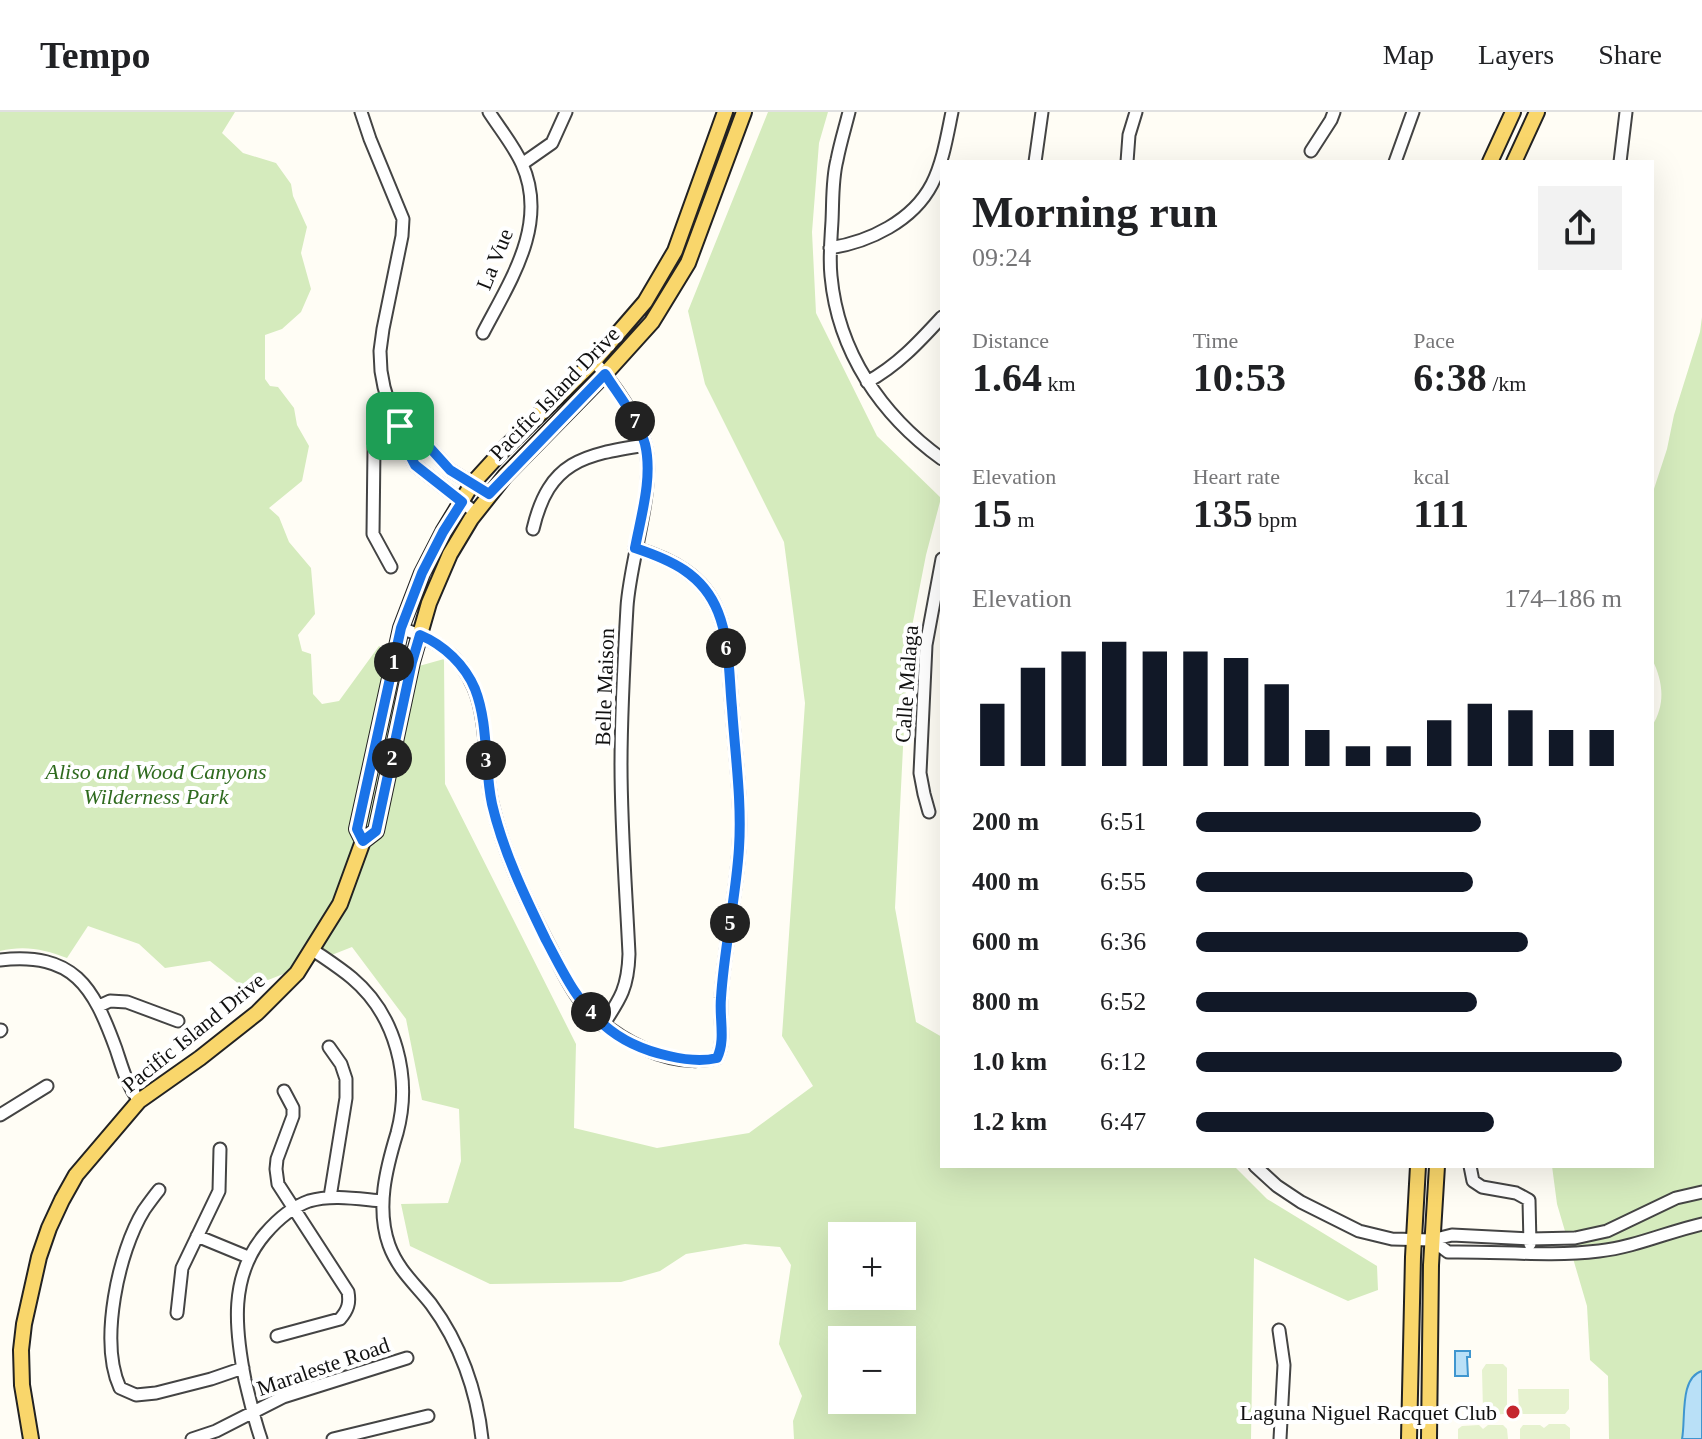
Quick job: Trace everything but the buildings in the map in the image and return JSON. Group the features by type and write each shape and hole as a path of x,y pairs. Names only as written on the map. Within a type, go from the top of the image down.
{"main road":[{"name":"Pacific Island Drive","path":"363,841 357,829 401,628 422,573 472,484 594,361 645,302 675,251 725,112"},
{"name":"Pacific Island Drive","path":"31,1439 22,1385 21,1350 31,1286 55,1214 76,1175 139,1101 257,1013 297,973 313,950 340,904 363,841 376,831 412,662 429,603 450,554 489,494 652,322 688,263 744,112"},
{"path":"1491,160 1513,112"},
{"path":"1515,160 1537,112"},
{"path":"1409,1439 1413,1239 1418,1168"},
{"path":"1429,1439 1432,1240 1437,1168"}],"street":[{"path":"361,112 403,219 380,351 384,387 404,444 415,465 476,513"},
{"name":"La Vue","path":"483,333 516,270 526,242 530,215 529,188 522,164 489,112"},
{"path":"522,164 552,143 566,112"},
{"path":"849,112 836,162 830,248 835,304 855,364 867,382 905,429 940,457"},
{"path":"830,248 853,244 887,229 921,200 931,187 937,171 952,112"},
{"path":"1035,160 1042,112"},
{"path":"1127,160 1129,135 1136,112"},
{"path":"1311,151 1334,112"},
{"path":"1396,160 1413,112"},
{"path":"1620,160 1626,112"},
{"path":"867,382 898,361 940,319"},
{"name":"Belle Maison","path":"594,361 633,416 645,445 647,468 646,492 628,583 627,605 621,767 628,973 620,1000 603,1025"},
{"path":"400,426 431,449 450,470 489,494"},
{"path":"391,567 373,534 374,448 379,438 400,426"},
{"path":"533,529 549,485 567,467 610,451 645,445"},
{"path":"401,628 446,649 475,689 493,805 511,862 564,975 581,1001 603,1025 625,1040 654,1053 705,1061 717,1058 721,1049 721,1000 735,892 740,821 728,658 718,611 700,584 679,565 635,548"},
{"name":"Calle Malaga","path":"929,812 920,773 926,645 940,570"},
{"path":"313,950 353,979 370,996 385,1017 395,1041 403,1086 402,1112 386,1172 382,1201 385,1227 390,1247 401,1269 428,1301 455,1342 479,1414 482,1439"},
{"path":"0,960 42,960 64,968 81,980 99,1006 127,1084 139,1101"},
{"path":"99,1006 110,1001 127,1002 178,1021"},
{"path":"329,1047 341,1064 346,1079 346,1098 330,1197"},
{"path":"0,1115 47,1086"},
{"path":"277,1336 340,1319 349,1302 348,1292 278,1184 277,1159 293,1116 293,1108 284,1091"},
{"path":"177,1313 182,1268 219,1191 220,1149"},
{"path":"1257,1168 1301,1202 1349,1227 1392,1239 1432,1240 1448,1235 1575,1238 1607,1231 1676,1198 1702,1192"},
{"path":"1470,1168 1473,1181 1482,1187 1516,1193 1529,1200 1531,1253"},
{"path":"159,1190 136,1227 116,1292 112,1315 112,1357 120,1388 136,1395 156,1393 243,1368"},
{"path":"261,1439 252,1413 237,1337 237,1293 248,1257 273,1225 295,1207 330,1197 382,1201"},
{"path":"1432,1240 1448,1252 1599,1251 1636,1244 1702,1224"},
{"path":"197,1236 248,1257"},
{"path":"1279,1330 1284,1365 1280,1439"},
{"name":"Maraleste Road","path":"192,1439 216,1431 283,1397 407,1358"},
{"path":"333,1439 428,1416"}],"green space":[{"name":"Aliso and Wood Canyons Wilderness Park","path":"0,112 235,112 222,133 243,153 276,163 291,184 307,227 301,253 311,289 301,312 282,329 265,335 265,379 270,386 278,387 294,408 297,425 309,446 302,481 269,508 279,517 289,542 311,568 315,614 298,635 302,651 311,654 313,694 322,704 339,701 379,646 419,666 444,659 445,784 576,1044 574,1128 657,1148 749,1133 813,1086 782,1036 805,703 784,542 705,384 688,311 768,112 828,112 819,143 812,232 816,313 877,436 940,497 908,647 895,908 916,1022 940,1036 940,1168 1236,1168 1267,1199 1377,1266 1378,1290 1348,1301 1254,1258 1251,1439 794,1439 793,1421 802,1396 779,1344 791,1265 780,1247 745,1244 686,1254 660,1271 621,1282 490,1284 410,1246 401,1204 448,1203 461,1161 459,1109 422,1100 406,1019 352,947 245,989 210,961 165,968 139,944 88,926 67,958 34,949 0,951"},
{"path":"1702,317 1702,1439 1609,1439 1608,1376 1590,1360 1587,1306 1557,1204 1552,1168 1654,1168 1654,722 1661,692 1654,664 1654,489"},
{"path":"1486,1364 1503,1364 1507,1368 1507,1410 1504,1414 1488,1415 1483,1411 1482,1370"},
{"path":"1518,1389 1569,1389 1569,1409 1565,1414 1523,1414 1519,1410"},
{"path":"1549,1424 1565,1424 1570,1428 1570,1439 1520,1439 1523,1425 1540,1425 1544,1428"},
{"path":"1479,1425 1483,1429 1488,1425 1503,1425 1507,1429 1508,1439 1458,1439 1458,1429 1462,1426"}],"water":[{"path":"1455,1351 1470,1351 1470,1357 1467,1357 1468,1376 1455,1376"},
{"path":"1702,1371 1702,1439 1682,1439 1687,1390 1695,1375"}],"place":[{"name":"Laguna Niguel Racquet Club","path":"1513,1412"}],"route":[{"path":"605,374 633,416 645,445 647,468 646,492 635,548 679,565 706,591 718,611 728,658 740,821 735,892 721,1000 721,1049 717,1058 705,1061 654,1053 625,1040 603,1025 581,1001 564,975 531,909 502,837 488,779 475,689 446,649 420,635 376,831 363,841 357,829 401,628 422,573 462,502 415,465 404,444 400,426 431,449 450,470 489,494 605,374"}]}
